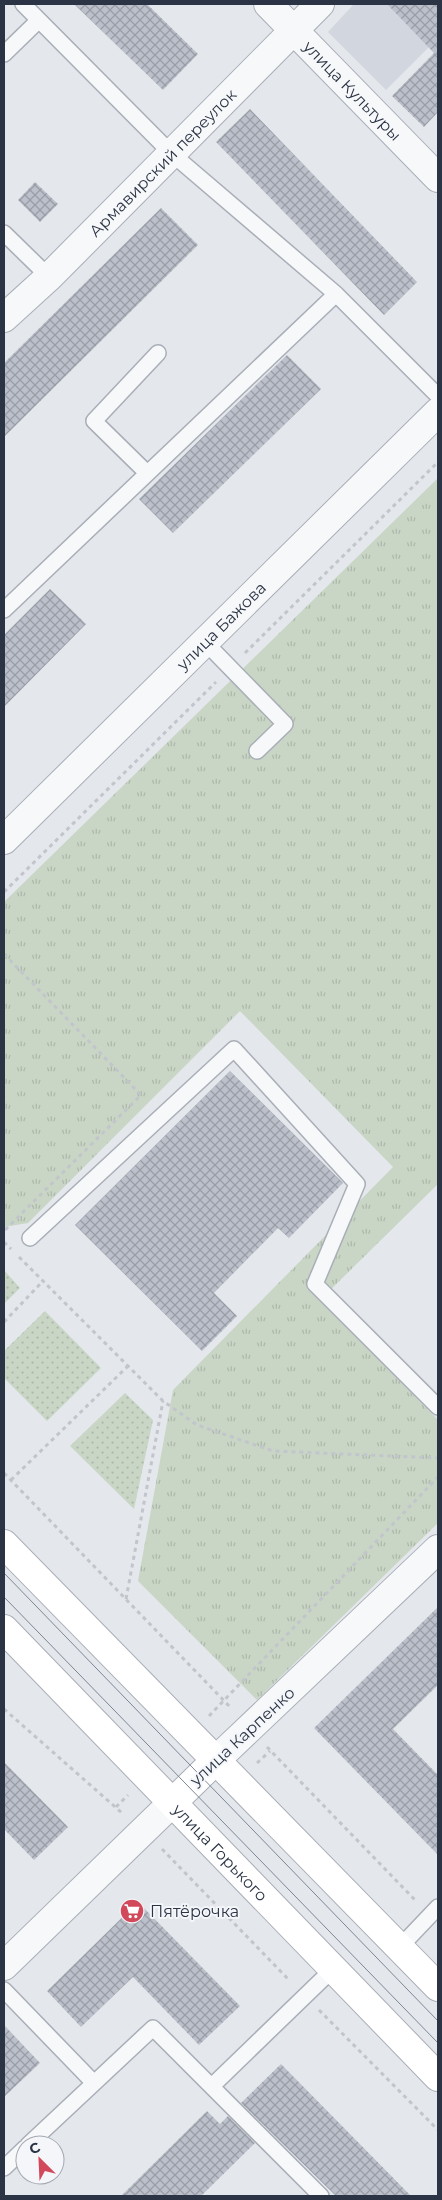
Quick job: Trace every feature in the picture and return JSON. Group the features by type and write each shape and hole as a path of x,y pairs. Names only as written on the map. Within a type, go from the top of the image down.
{"main road":[{"path":"4,1544 438,1987"},
{"name":"улица Горького","path":"4,1629 438,2077"},
{"name":"улица Карпенко","path":"173,1802 216,1760"}],"street":[{"name":"улица Культуры","path":"268,4 438,178"},
{"name":"Армавирский переулок","path":"4,318 49,277 320,4"},
{"name":"улица Бажова","path":"4,840 438,412"},
{"name":"улица Карпенко","path":"216,1760 438,1549"},
{"name":"улица Карпенко","path":"4,1966 173,1802"}],"lane":[{"path":"23,4 171,153 336,294 438,396"},
{"path":"4,54 39,20"},
{"path":"4,233 49,277"},
{"path":"4,610 336,294"},
{"path":"147,473 94,421 158,353"},
{"path":"204,641 285,724 257,751"},
{"path":"30,1238 234,1050 357,1184 315,1284 435,1398"},
{"path":"400,1947 434,1912"},
{"path":"212,2086 334,1968"},
{"path":"4,1990 93,2082"},
{"path":"38,2135 154,2028 321,2196"},
{"path":"4,2168 15,2157"}],"path":[{"path":"4,954 141,1095 4,1231"},
{"path":"4,1242 163,1401 196,1425 273,1451 438,1458"},
{"path":"4,1322 43,1281"},
{"path":"11,1480 128,1366"},
{"path":"126,1599 163,1401"},
{"path":"4,1473 250,1729 434,1912"},
{"path":"190,1734 225,1701 438,1477"},
{"path":"4,1709 144,1831 438,2130"},
{"path":"116,1807 147,1776"}],"shaded area":[{"path":"354,4 438,4 438,38 386,90 328,32"}],"green space":[{"path":"438,478 438,1184 320,1300 438,1420 438,1523 257,1700 138,1581 173,1390 393,1167 240,1011 28,1223 4,1227 4,902"},
{"path":"4,1270 20,1288 4,1304"},
{"path":"45,1311 101,1368 47,1421 4,1378 4,1351"},
{"path":"125,1393 153,1420 134,1509 70,1446"}],"building":[{"path":"74,4 147,4 198,54 163,90"},
{"path":"387,4 438,4 438,112 424,127 392,96 434,53"},
{"path":"250,109 417,282 384,315 216,142"},
{"path":"35,182 58,204 40,222 18,200"},
{"path":"161,208 198,245 4,437 4,363"},
{"path":"287,355 321,389 173,533 139,499"},
{"path":"50,589 86,624 4,707 4,635"},
{"path":"230,1071 343,1183 289,1238 278,1228 214,1293 237,1316 202,1351 75,1225"},
{"path":"438,1607 438,1685 393,1729 438,1775 438,1855 314,1728"},
{"path":"4,1762 68,1827 34,1860 4,1829"},
{"path":"138,1902 240,2006 199,2045 133,1977 81,2027 47,1991"},
{"path":"4,2025 40,2063 4,2097"},
{"path":"281,2064 411,2196 336,2196 241,2103"},
{"path":"207,2111 220,2124 228,2116 255,2143 201,2196 121,2196"}],"tram line":[{"path":"4,1573 438,2021"},
{"path":"4,1597 438,2043"}],"place":[{"name":"Пятёрочка","path":"132,1911"}]}
